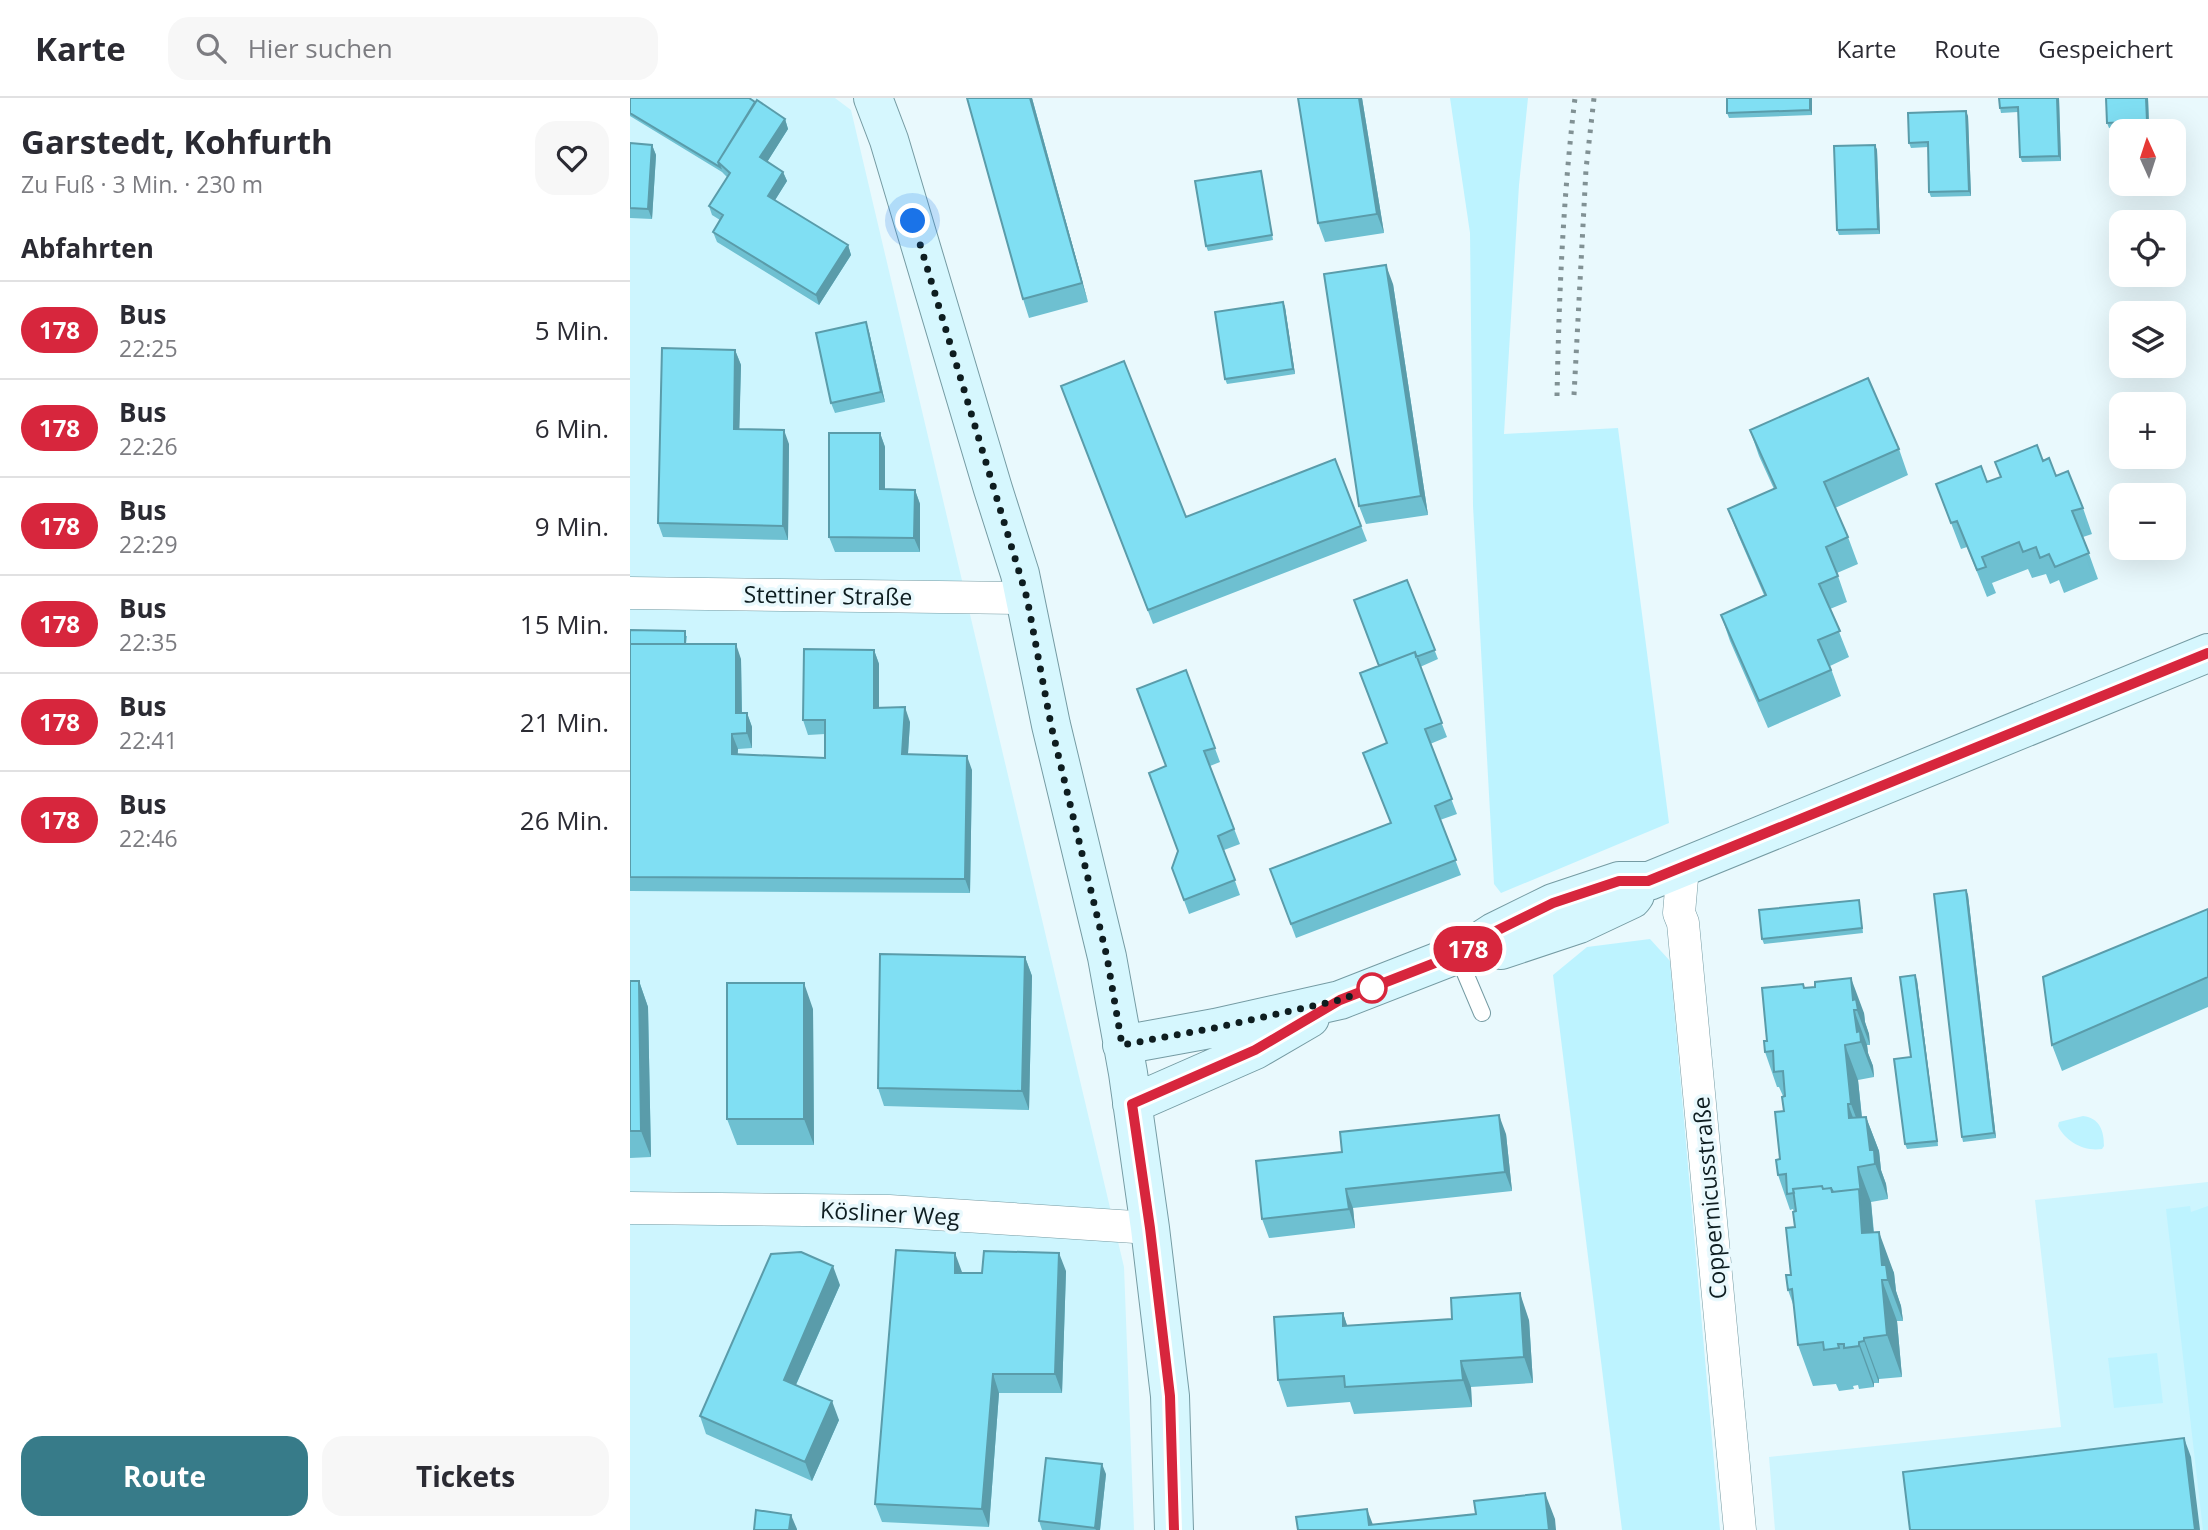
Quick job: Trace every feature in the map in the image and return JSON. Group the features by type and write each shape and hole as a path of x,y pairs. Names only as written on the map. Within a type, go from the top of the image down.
{"street":[{"path":"873,98 889,140 1027,598 1051,725 1107,957 1150,1228 1170,1396 1174,1530"},
{"name":"Stettiner Straße","path":"630,593 1027,598"},
{"path":"1122,1045 1340,1000 1460,953 1494,932 1553,903 1619,881 1666,874 2208,653"},
{"name":"Coppernicusstraße","path":"1666,874 1684,923 1740,1530"},
{"path":"1132,1104 1255,1050 1340,1000"},
{"name":"Kösliner Weg","path":"630,1208 889,1211 1150,1228"}],"lane":[{"path":"1460,953 1482,1013"}],"shaded area":[{"path":"630,98 835,98 851,110 1124,1267 1134,1530 630,1530"},
{"path":"1450,98 1528,98 1519,185 1504,434 1618,428 1669,823 1501,893 1494,884 1473,506 1470,233"},
{"path":"1650,939 1670,961 1720,1530 1622,1530 1553,975 1587,947"},
{"path":"2083,1116 2093,1119 2100,1126 2104,1140 2102,1149 2089,1149 2076,1144 2065,1136 2058,1126 2059,1122"},
{"path":"2208,1182 2208,1530 1775,1530 1769,1457 2061,1427 2035,1200"},
{"path":"2190,1206 2191,1212 2208,1206 2208,1530 2203,1530 2166,1209"},
{"path":"2157,1353 2163,1403 2114,1408 2108,1358"}],"building":[{"path":"630,98 749,98 755,102 718,162 720,167 630,113"},
{"path":"967,98 1030,98 1082,283 1023,299"},
{"path":"1298,98 1359,98 1377,214 1318,223"},
{"path":"1727,98 1810,98 1810,110 1727,113"},
{"path":"1999,98 2057,98 2059,156 2020,157 2018,107 2000,108"},
{"path":"2106,98 2146,98 2147,119 2109,119 2107,123"},
{"path":"757,100 785,119 760,157 783,172 768,196 848,245 816,295 713,232 723,215 709,206 730,173 718,162"},
{"path":"1966,111 1969,191 1929,192 1928,142 1909,143 1908,113"},
{"path":"630,143 652,145 648,209 630,208"},
{"path":"1875,145 1878,229 1837,230 1834,146"},
{"path":"1261,171 1272,235 1206,246 1195,181"},
{"path":"1386,265 1421,496 1359,506 1324,274"},
{"path":"1283,302 1293,369 1225,379 1215,312"},
{"path":"866,322 881,392 831,403 816,333"},
{"path":"662,348 735,350 734,429 784,430 783,526 658,523"},
{"path":"1124,361 1186,517 1335,459 1361,526 1148,610 1061,386"},
{"path":"1868,378 1899,449 1824,482 1848,537 1826,547 1838,576 1819,584 1840,631 1818,640 1831,670 1759,701 1721,615 1766,595 1728,509 1776,488 1750,430"},
{"path":"829,433 880,433 880,489 915,490 914,538 829,537"},
{"path":"2037,445 2043,461 2049,458 2056,476 2068,471 2083,508 2072,511 2089,553 2055,567 2049,554 2040,558 2036,547 2023,552 2019,542 1982,557 1986,567 1977,570 1957,521 1951,523 1936,484 1981,466 1987,482 2001,477 1995,462"},
{"path":"1407,580 1435,650 1416,657 1415,652 1379,666 1354,600"},
{"path":"630,630 685,631 685,644 630,644"},
{"path":"630,644 736,644 736,713 747,713 747,733 732,734 732,754 825,758 825,720 803,720 804,649 874,650 874,708 905,707 902,754 967,756 965,879 630,877"},
{"path":"1415,652 1442,723 1425,729 1452,799 1435,806 1456,860 1291,924 1270,869 1391,823 1363,753 1387,743 1360,673"},
{"path":"1186,670 1215,748 1204,751 1234,829 1218,836 1235,880 1184,900 1172,868 1178,851 1149,773 1166,766 1137,689"},
{"path":"1966,890 1994,1133 1962,1137 1934,894"},
{"path":"1859,900 1862,928 1762,939 1759,910"},
{"path":"2208,909 2208,977 2052,1045 2043,977"},
{"path":"880,954 1025,957 1022,1091 878,1088"},
{"path":"1915,975 1937,1141 1905,1144 1894,1059 1911,1057 1900,977"},
{"path":"1851,978 1853,1000 1856,999 1858,1010 1854,1010 1857,1032 1860,1031 1861,1042 1845,1045 1851,1104 1848,1104 1849,1118 1866,1117 1870,1150 1874,1150 1875,1164 1858,1167 1861,1195 1859,1189 1833,1192 1831,1188 1823,1189 1822,1186 1793,1189 1794,1193 1787,1194 1786,1174 1778,1175 1776,1160 1780,1159 1775,1112 1784,1111 1783,1071 1774,1072 1773,1051 1765,1052 1764,1041 1767,1041 1762,988 1803,984 1804,988 1815,987 1815,982"},
{"path":"630,981 639,981 641,1131 630,1131"},
{"path":"727,983 804,983 804,1119 727,1119"},
{"path":"1499,1115 1505,1172 1346,1189 1349,1209 1262,1219 1256,1161 1342,1152 1340,1132"},
{"path":"1822,1186 1823,1189 1831,1188 1832,1192 1859,1189 1862,1233 1879,1232 1882,1265 1886,1265 1888,1280 1882,1280 1887,1335 1864,1338 1864,1341 1859,1342 1859,1346 1844,1348 1844,1344 1838,1344 1839,1348 1824,1350 1823,1342 1798,1345 1792,1289 1788,1290 1786,1275 1791,1275 1786,1228 1795,1227 1793,1189"},
{"path":"896,1250 955,1253 955,1273 982,1273 984,1251 1059,1253 1055,1374 993,1374 982,1509 875,1504"},
{"path":"801,1252 833,1266 784,1380 832,1401 805,1462 700,1416 771,1254"},
{"path":"1520,1293 1524,1357 1461,1361 1463,1380 1345,1387 1344,1376 1278,1380 1274,1317 1343,1313 1343,1326 1452,1319 1451,1298"},
{"path":"2184,1438 2195,1530 1910,1530 1903,1472"},
{"path":"1046,1458 1102,1464 1095,1528 1039,1521"},
{"path":"1545,1493 1549,1530 1298,1530 1296,1517 1367,1509 1369,1525 1476,1514 1474,1501"},
{"path":"756,1510 791,1515 789,1530 754,1530"}],"railway":[{"path":"1557,396 1562,247 1575,98"},
{"path":"1574,395 1586,169 1594,98"}],"bus line":[{"name":"178","path":"1174,1530 1170,1396 1132,1104 1255,1050 1340,1000 1463,952 1494,932 1553,903 1619,881 1648,881 2208,653"}],"route":[{"path":"913,221 1027,598 1051,725 1107,957 1122,1045 1340,1000 1372,988"}]}
